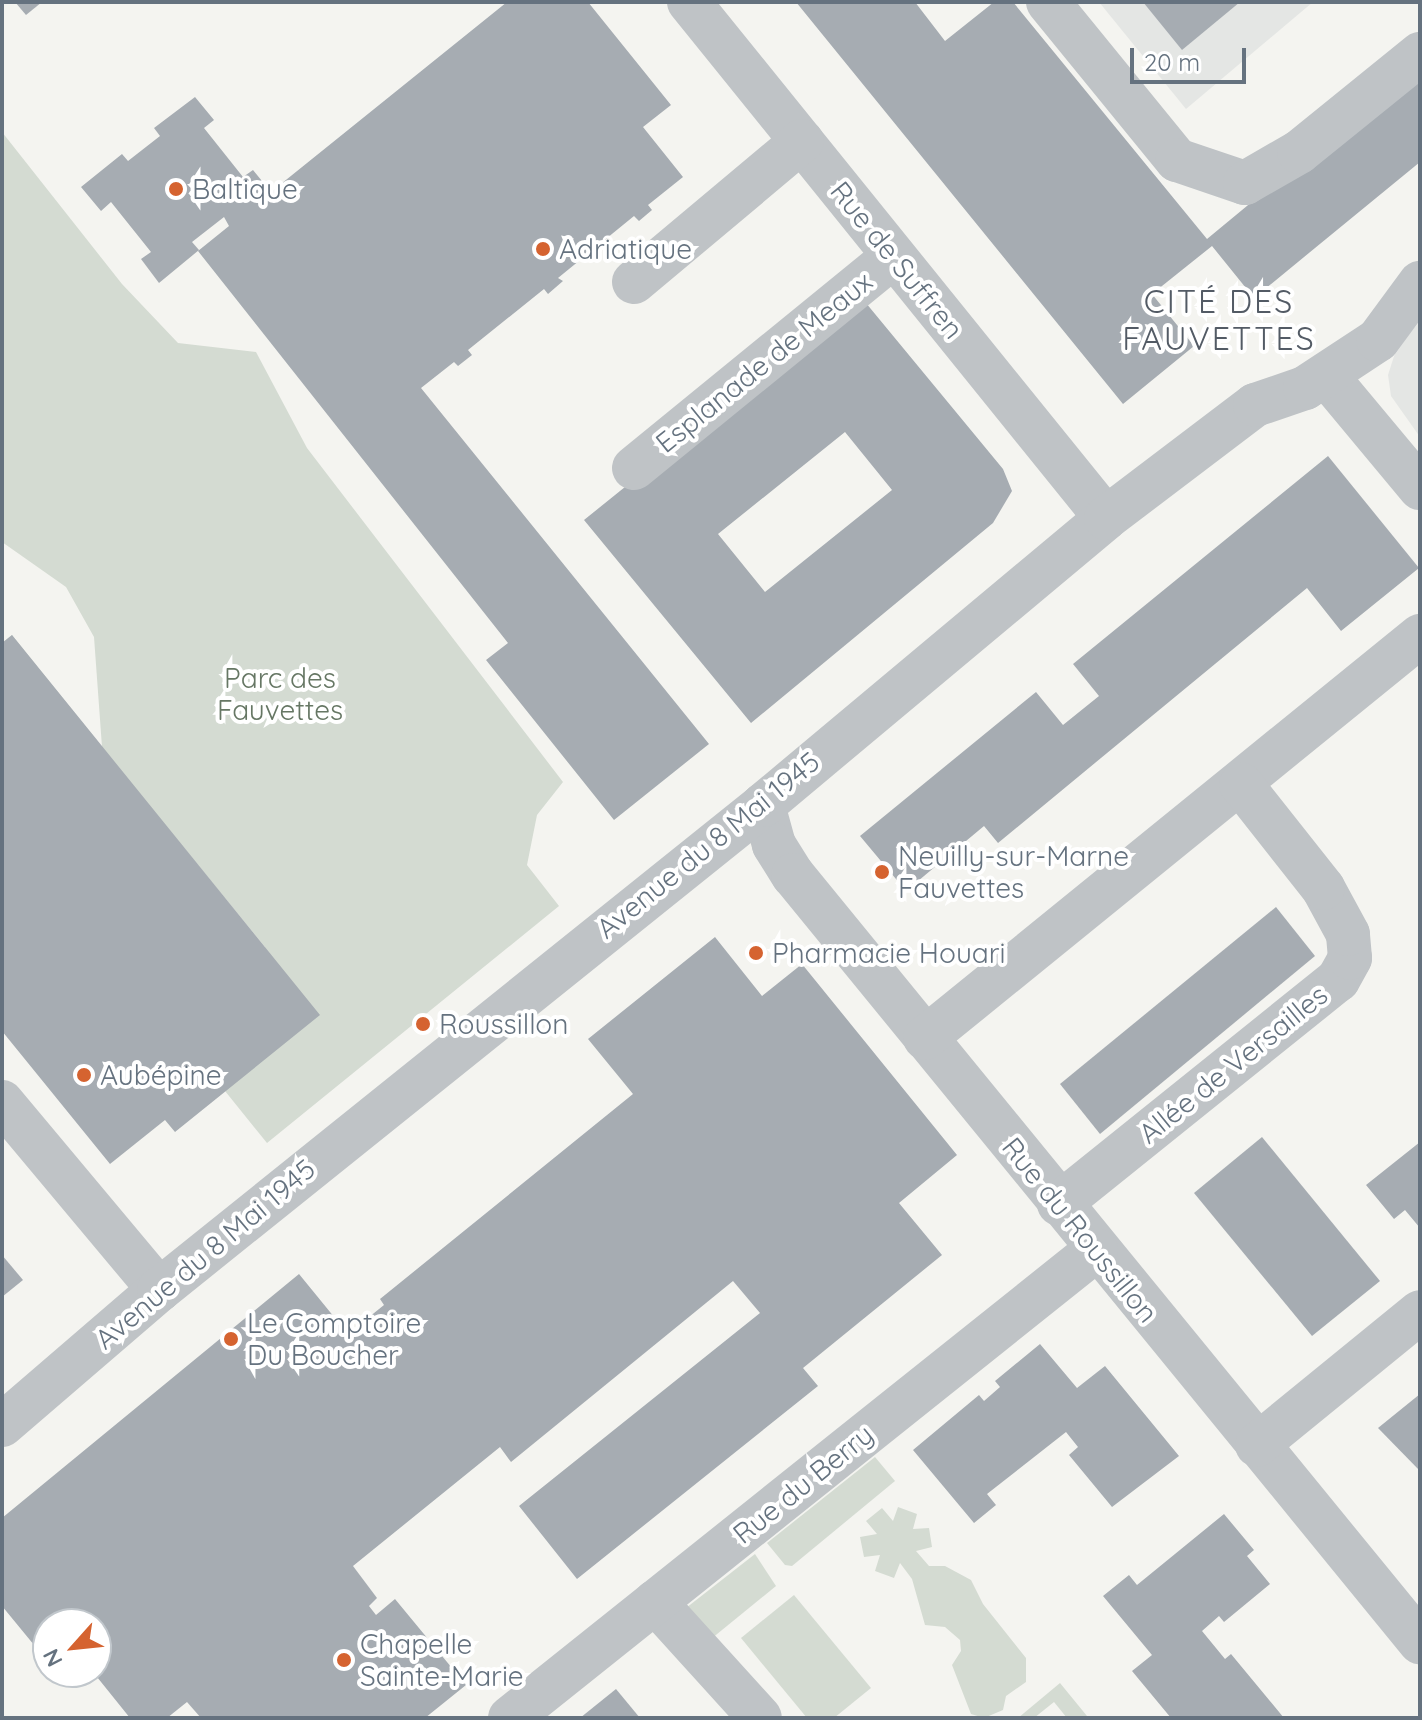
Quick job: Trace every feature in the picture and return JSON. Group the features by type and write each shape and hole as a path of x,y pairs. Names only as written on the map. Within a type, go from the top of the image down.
{"street":[{"path":"1048,2 1177,160 1245,183 1299,152 1420,54"},
{"name":"Rue de Suffren","path":"712,13 802,141 1106,518"},
{"path":"634,282 802,141"},
{"name":"Esplanade de Meaux","path":"634,468 894,256"},
{"name":"Avenue du 8 Mai 1945","path":"2,1425 159,1290 763,805 1106,518 1255,405 1331,373 1378,340 1420,283"},
{"path":"1331,373 1335,386 1420,488"},
{"path":"925,1038 1420,636"},
{"name":"Allée de Versailles","path":"1059,1204 1338,980 1350,958 1348,934 1323,888 1241,784"},
{"name":"Rue du Roussillon","path":"763,805 774,845 793,875 1096,1250 1420,1642"},
{"path":"7,1121 159,1290"},
{"name":"Rue du Berry","path":"510,1718 1096,1250"},
{"path":"1257,1445 1420,1312"},
{"path":"655,1602 760,1718"}],"shaded area":[{"path":"1099,2 1313,2 1186,109"},
{"path":"1420,321 1420,437 1391,396 1388,375 1396,350"}],"green space":[{"name":"Parc des Fauvettes","path":"2,132 122,284 178,343 256,352 307,448 563,782 537,815 527,865 559,906 267,1143 225,1091 265,947 103,749 2,700 2,643 12,635 102,747 94,637 66,587 2,542"},
{"path":"875,1457 895,1481 792,1566 785,1565 767,1543"},
{"path":"898,1507 917,1514 913,1529 929,1528 932,1547 916,1551 929,1566 945,1566 971,1580 983,1604 1026,1658 1026,1682 1006,1696 1003,1710 984,1718 971,1714 952,1665 961,1651 960,1640 945,1627 925,1625 912,1579 900,1563 894,1578 875,1571 880,1555 864,1557 860,1537 877,1534 866,1521 882,1508 893,1521"},
{"path":"755,1554 776,1586 711,1639 686,1608"},
{"path":"794,1595 871,1688 834,1718 807,1718 741,1638"},
{"path":"1060,1683 1087,1716 1067,1718 1054,1702 1034,1718 1018,1718"}],"building":[{"path":"15,2 42,2 26,15"},
{"path":"507,2 588,2 671,105 643,127 683,177 648,205 652,210 639,221 634,216 558,278 563,281 548,294 544,289 468,350 472,355 458,366 454,362 421,388 709,744 614,820 486,660 508,643 198,251 229,226 224,217 192,242 199,250 159,283 141,259 151,252 111,202 101,211 81,187 122,154 128,161 160,136 154,128 195,97 214,120 204,128 243,177 253,170 271,192"},
{"path":"796,2 915,2 945,41 994,2 1013,2 1207,239 1420,63 1420,162 1254,298 1212,246 1152,294 1194,346 1123,404"},
{"path":"1143,2 1240,2 1182,50"},
{"path":"861,297 1003,469 1012,491 993,523 751,723 584,520","holes":["845,432 892,490 765,592 718,534"]},
{"path":"1328,456 1419,568 1341,631 1307,588 998,843 984,826 906,891 860,836 1036,692 1063,725 1099,696 1073,664"},
{"path":"12,635 320,1015 175,1132 165,1120 110,1164 2,1031 2,643"},
{"path":"1276,907 1315,956 1100,1134 1060,1084"},
{"path":"715,937 762,996 802,964 957,1155 899,1203 942,1255 803,1368 818,1386 577,1579 519,1506 760,1313 733,1281 511,1462 500,1447 353,1566 377,1598 369,1606 376,1615 395,1599 466,1685 425,1718 201,1718 187,1702 167,1718 130,1718 106,1688 112,1688 112,1608 32,1608 32,1643 2,1606 2,1518 299,1274 348,1334 384,1305 380,1299 633,1094 588,1039"},
{"path":"1262,1137 1380,1281 1312,1336 1194,1193"},
{"path":"1420,1142 1420,1228 1405,1210 1394,1219 1366,1185"},
{"path":"2,1255 23,1280 2,1297"},
{"path":"1040,1344 1077,1388 1105,1366 1179,1456 1112,1507 1069,1455 1078,1447 1066,1432 987,1494 996,1505 974,1523 913,1450 979,1395 984,1401 1000,1387 995,1381"},
{"path":"1420,1394 1420,1471 1378,1428"},
{"path":"1224,1514 1254,1550 1247,1556 1270,1584 1224,1622 1219,1616 1202,1631 1225,1659 1231,1654 1284,1718 1171,1718 1132,1671 1152,1655 1103,1596 1129,1575 1137,1585"},
{"path":"616,1689 640,1718 580,1718"}],"place":[{"name":"Baltique","path":"176,189"},
{"name":"Adriatique","path":"543,249"},
{"name":"Neuilly-sur-Marne Fauvettes","path":"882,872"},
{"name":"Pharmacie Houari","path":"756,953"},
{"name":"Roussillon","path":"423,1024"},
{"name":"Aubépine","path":"84,1075"},
{"name":"Le Comptoire Du Boucher","path":"231,1339"},
{"name":"Chapelle Sainte-Marie","path":"344,1660"}],"district":[{"name":"CITÉ DES FAUVETTES","path":"1219,320"}]}
